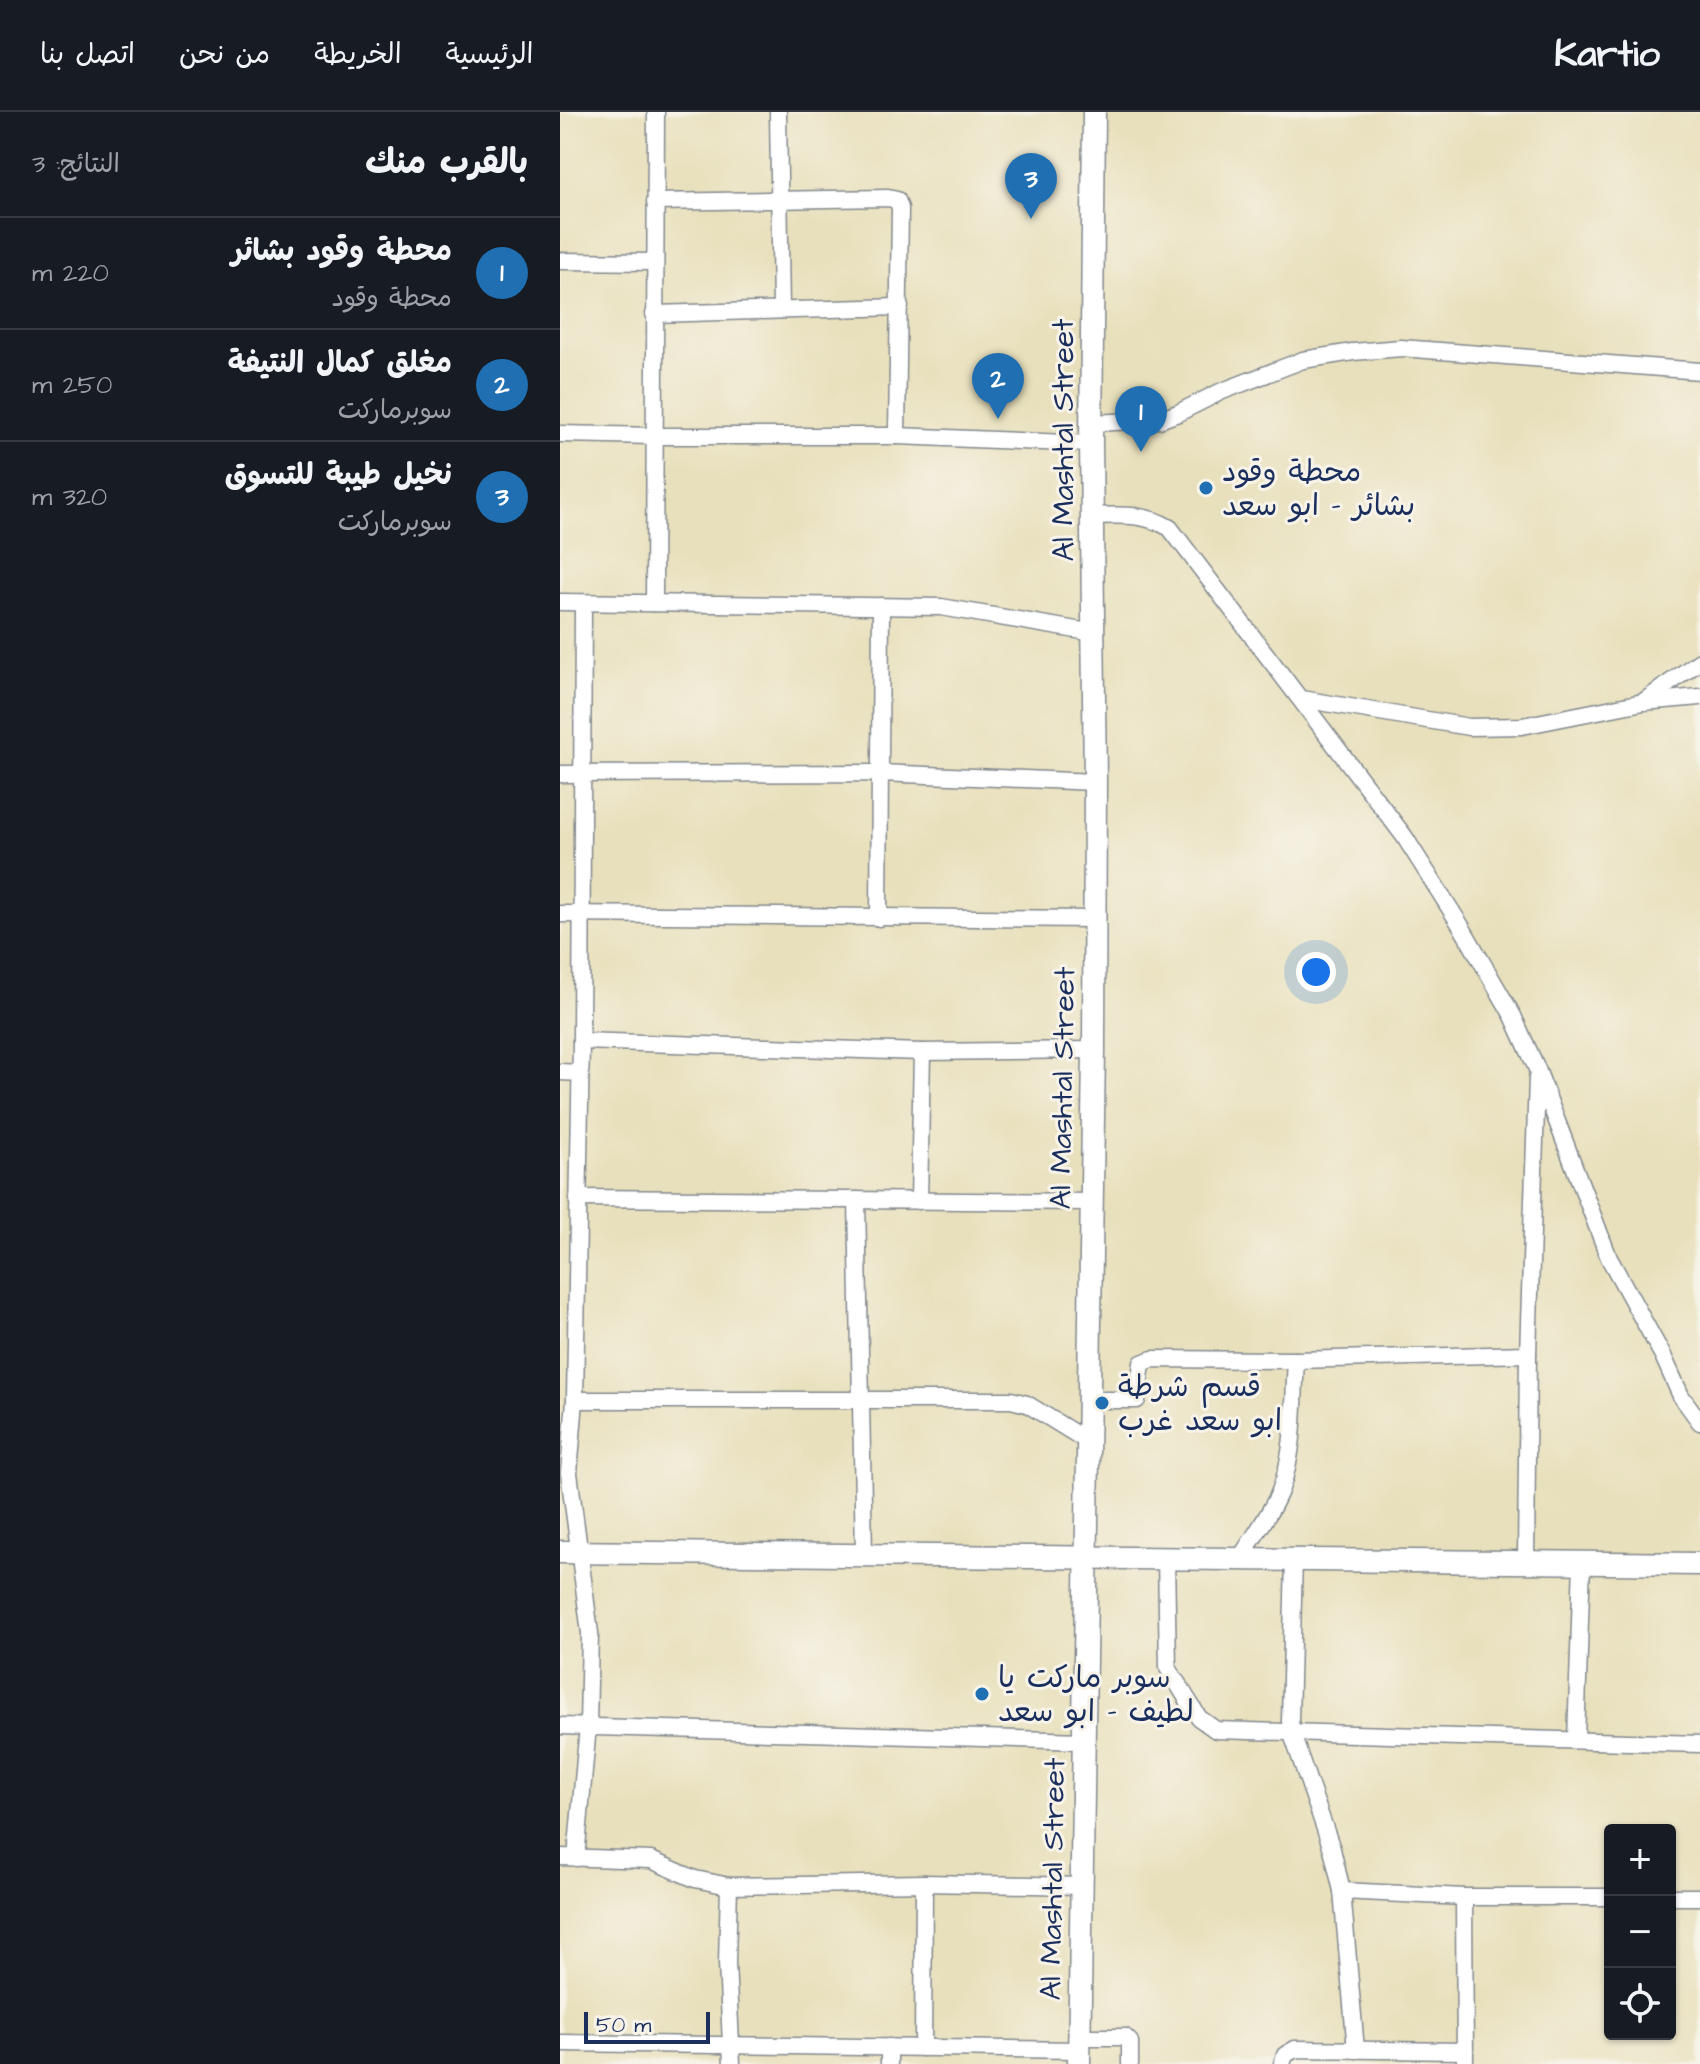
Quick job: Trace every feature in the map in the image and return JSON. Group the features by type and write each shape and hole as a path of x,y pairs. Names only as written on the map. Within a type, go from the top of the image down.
{"street":[{"path":"654,603 656,112"},
{"path":"778,112 781,310"},
{"name":"Al Mashtal Street","path":"1079,2050 1094,1050 1091,434 1094,112"},
{"path":"655,202 897,200 900,208 897,436"},
{"path":"560,261 654,262"},
{"path":"654,314 900,307"},
{"path":"560,434 1091,434 1159,420 1303,360 1401,348 1700,371"},
{"path":"1093,516 1140,515 1170,528 1404,836 1513,1016 1537,1069 1609,1258 1663,1356 1681,1396 1700,1422"},
{"path":"560,602 941,607 1094,633"},
{"path":"583,603 581,1041 575,1400 569,1473 570,1552 590,1633 588,1726 568,1857 651,1860 695,1879 729,1886 924,1883 1082,1886"},
{"path":"879,918 881,606"},
{"path":"1643,702 1700,661"},
{"path":"1302,699 1469,727 1522,726 1643,702 1700,697"},
{"path":"560,774 880,773 1095,782"},
{"path":"560,914 1093,919"},
{"path":"581,1041 922,1052 1094,1050"},
{"path":"919,1201 922,1052"},
{"path":"1526,1560 1528,1354 1537,1069"},
{"path":"560,1072 580,1073"},
{"path":"578,1198 1091,1202"},
{"path":"857,1200 864,1554"},
{"path":"560,1225 578,1226"},
{"path":"1087,1400 1137,1400 1142,1363 1146,1359 1296,1360 1528,1354"},
{"path":"1241,1557 1270,1511 1286,1474 1291,1451 1296,1360"},
{"path":"575,1400 1011,1400 1027,1404 1087,1441"},
{"path":"570,1552 1294,1557 1700,1564"},
{"path":"1166,1557 1168,1668 1199,1718 1216,1730 1700,1744"},
{"path":"1294,1557 1292,1734 1332,1849 1342,1891 1356,2050"},
{"path":"1576,1740 1582,1562"},
{"path":"560,1726 1084,1741"},
{"path":"923,2048 924,1883"},
{"path":"729,1886 732,2064"},
{"path":"1342,1891 1464,1897 1604,1897"},
{"path":"1282,2064 1285,2055 1295,2049 1465,2058 1464,1897"},
{"path":"1676,1897 1700,1897"},
{"path":"560,2043 730,2045 889,2056 923,2048 1079,2050 1125,2037 1130,2042 1130,2064"}],"place":[{"name":"نخيل طيبة للتسوق","path":"1031,219"},
{"name":"مغلق كمال النتيفة","path":"998,419"},
{"name":"محطة وقود بشائر","path":"1141,452"},
{"name":"محطة وقود بشائر - ابو سعد","path":"1206,488"},
{"name":"قسم شرطة ابو سعد غرب","path":"1102,1403"},
{"name":"سوبر ماركت يا لطيف - ابو سعد","path":"982,1694"}]}
